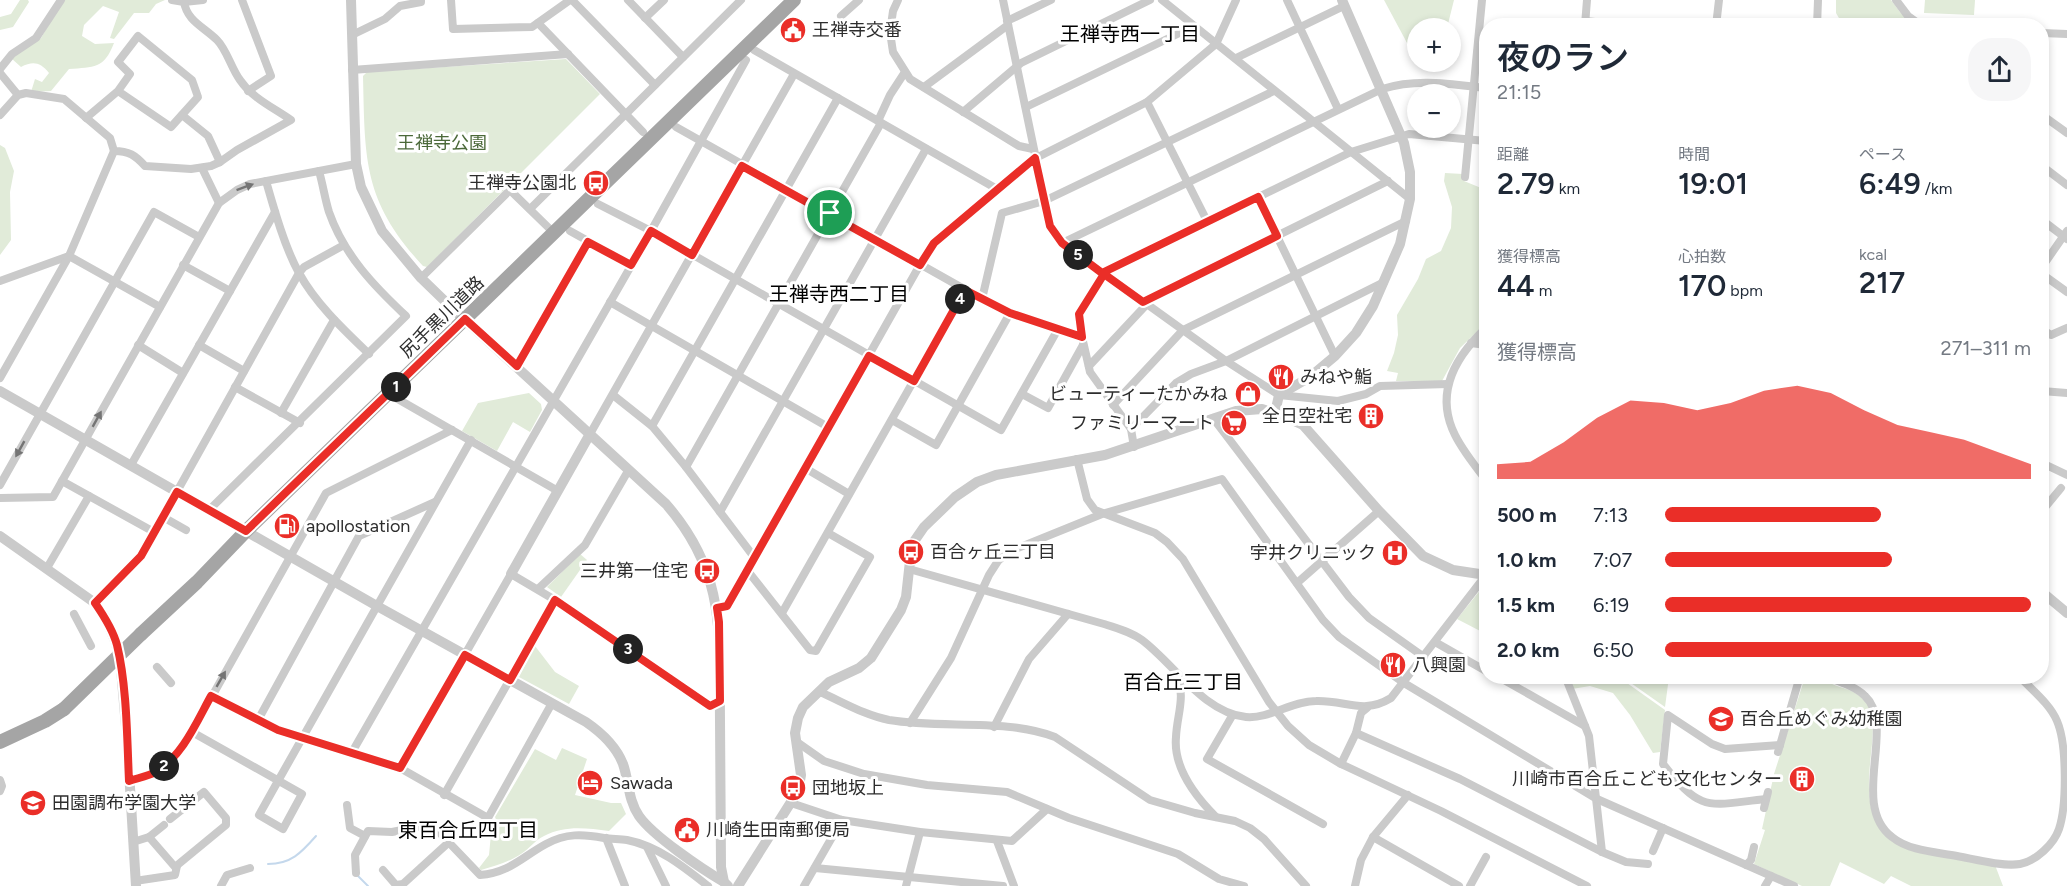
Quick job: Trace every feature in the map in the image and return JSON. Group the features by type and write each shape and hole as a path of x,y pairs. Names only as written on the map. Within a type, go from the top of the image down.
{"main road":[{"name":"尻手黒川道路","path":"0,742 45,721 64,709 794,0"}],"street":[{"path":"18,95 0,71 12,54 36,38 60,0"},
{"path":"172,0 183,2 203,0"},
{"path":"242,0 271,76 248,91"},
{"path":"242,0 251,2 252,0"},
{"path":"351,0 356,164 364,193 382,231 421,278 666,504 683,524 696,545 707,571 719,622 721,867 726,884"},
{"path":"352,35 385,19 400,6 421,2 421,0"},
{"path":"451,0 453,29 532,27 571,0 655,85"},
{"path":"628,0 683,57"},
{"path":"645,18 664,0"},
{"path":"530,208 741,0"},
{"path":"841,16 859,0"},
{"path":"898,0 893,11 890,32 893,52 910,79 1034,154"},
{"path":"1003,0 1050,226 1062,243 1226,361 1279,395 1338,401 1366,394 1380,386 1448,384"},
{"path":"924,87 1008,23 1051,0"},
{"path":"963,112 1022,63 1150,0"},
{"path":"1162,0 1410,198"},
{"path":"717,608 727,606 934,243 998,189 1034,154 1148,102 1216,44 1236,0"},
{"path":"1287,0 1338,109"},
{"path":"1480,18 1482,0"},
{"path":"1585,18 1587,0"},
{"path":"1717,18 1719,0"},
{"path":"1817,18 1818,0"},
{"path":"1896,0 1911,18"},
{"path":"114,151 127,151 136,155 145,166 202,168 220,162 291,120 248,91 238,79 219,41 196,24 185,12 183,2"},
{"path":"1236,58 1343,3 1402,135 1410,172 1410,198 1400,244 1373,306 1356,333 1335,356 1310,377 1279,395 1275,412"},
{"path":"538,23 643,132"},
{"path":"1026,106 1194,26"},
{"path":"1465,177 1479,29"},
{"path":"2049,33 2067,34"},
{"path":"86,118 118,91 130,74 118,62 138,36 192,80 198,97 171,128 118,91"},
{"path":"754,50 998,189"},
{"path":"352,70 568,54"},
{"path":"351,754 651,231 746,60"},
{"path":"686,467 830,213 879,122 890,95 905,72"},
{"path":"400,768 794,74"},
{"path":"1062,243 1382,89 1417,81 1479,87"},
{"path":"982,299 1002,213 1044,201 1274,91"},
{"path":"0,115 18,95 26,93 64,99 110,138 114,151 69,256 0,378"},
{"path":"652,426 838,98"},
{"path":"1148,102 1207,221"},
{"path":"182,115 208,136 220,162"},
{"path":"2049,120 2067,133"},
{"path":"676,127 982,299 1010,313 1058,329 1083,341"},
{"path":"1134,447 1131,429 1094,380 1083,341 1079,314 1103,273 1351,152 1402,135 1479,141"},
{"path":"720,512 926,149"},
{"path":"0,498 53,497 219,203 237,190 266,181 356,164"},
{"path":"202,168 219,203"},
{"path":"209,510 300,423 406,316 379,291 344,245 329,212 320,171"},
{"path":"2049,171 2067,185"},
{"path":"266,181 274,212 299,273 334,320 369,354"},
{"path":"1089,366 1145,303 1388,181"},
{"path":"421,278 510,190 554,233"},
{"path":"1258,197 1335,356"},
{"path":"598,204 651,231 1001,430 1058,329"},
{"path":"0,485 154,212 199,237"},
{"path":"131,465 274,212"},
{"path":"1113,405 1183,330 1406,221"},
{"path":"2049,224 2066,235 2049,258"},
{"path":"570,231 631,265"},
{"path":"517,366 588,242"},
{"path":"95,603 141,556 299,273 304,267 344,245"},
{"path":"0,281 69,256 160,307"},
{"path":"183,265 230,291"},
{"path":"2049,279 2067,292"},
{"path":"1131,429 1176,383 1191,374 1226,361 1385,281"},
{"path":"782,613 965,290"},
{"path":"610,302 828,427"},
{"path":"892,420 936,445 1010,313"},
{"path":"281,413 334,320"},
{"path":"2049,334 2051,335 2067,328"},
{"path":"1479,335 1461,355 1448,384 1448,414 1454,433 1479,469"},
{"path":"1022,394 1048,408 1083,341"},
{"path":"1471,343 1479,344"},
{"path":"138,345 183,373"},
{"path":"199,345 244,371"},
{"path":"235,387 300,423"},
{"path":"0,391 593,727 612,745 623,764 634,805 648,827 705,872 726,884"},
{"path":"2049,392 2067,393"},
{"path":"389,394 558,491"},
{"path":"613,395 652,426 686,467 754,558"},
{"path":"738,886 798,791 801,775 795,733 803,707 829,682 859,668 871,658 901,610 906,597 911,552 915,540 924,527 955,497 977,482 996,475 1105,455 1236,411 1255,409 1275,412 1303,425 1379,511 1423,556 1453,570 1479,574"},
{"path":"1213,418 1349,597 1369,618 1424,657"},
{"path":"129,781 154,773 172,759 192,732 326,493 452,430"},
{"path":"192,732 278,781 302,794 283,829 259,815 278,781 303,738 435,502 471,440"},
{"path":"1077,459 1087,499 1095,510 1155,532 1183,559 1275,711 1310,745 1341,764 1408,795 1587,886"},
{"path":"2049,466 2067,475"},
{"path":"805,468 849,494"},
{"path":"538,589 585,545 628,471"},
{"path":"910,723 951,658 998,561 1008,552 1102,514 1222,479 1323,620 1339,637 1404,683 1597,799 1794,886"},
{"path":"62,481 154,532"},
{"path":"2049,503 2061,488"},
{"path":"47,568 89,496"},
{"path":"258,720 359,536 435,502"},
{"path":"1297,583 1379,511"},
{"path":"163,517 186,530"},
{"path":"747,570 810,650 816,651 870,557 828,533"},
{"path":"0,536 95,603 105,617 116,643 122,679 133,842 136,883 175,875 177,866 210,843 226,825 226,818 204,792 149,837 133,842"},
{"path":"909,569 1104,624 1140,638 1214,707 1232,716 1251,718 1294,704 1318,700 1367,708"},
{"path":"511,574 555,600 710,706 720,701"},
{"path":"1341,764 1356,733 1360,714 1367,708 1391,698 1479,584"},
{"path":"2049,598 2067,613"},
{"path":"444,795 555,600"},
{"path":"74,614 91,646"},
{"path":"994,727 1029,659 1068,614"},
{"path":"1435,642 1479,667"},
{"path":"157,667 171,683"},
{"path":"1172,668 1182,691 1176,737 1179,764 1194,792 1216,818"},
{"path":"1511,684 1585,726"},
{"path":"1568,684 1589,736 1602,852"},
{"path":"1764,808 1767,796 1712,804 1690,796 1663,764 1668,715 1712,744 1725,749 1779,748 1798,684"},
{"path":"1843,684 1865,695 1873,705 1876,724 1873,791 1875,810 1883,827 1892,837 1913,847 2010,865 2029,861 2054,841 2060,829 2065,789 2065,745 2056,718 2027,684"},
{"path":"820,692 866,714 910,723 994,727 1041,732 1055,737 1150,800 1235,821 1250,828 1264,839 1306,886"},
{"path":"211,696 278,730 400,768 488,818 552,704"},
{"path":"1232,716 1207,759 1323,824"},
{"path":"1356,733 1460,778 1602,852 1626,862 1648,864"},
{"path":"797,742 824,761 864,774 927,785 1007,792 1047,809 1178,854 1219,879 1242,886"},
{"path":"0,780 2,786 0,791"},
{"path":"1355,886 1361,860 1372,837 1408,795"},
{"path":"791,803 842,820 997,841 1012,841 1047,809"},
{"path":"347,805 350,828 365,836"},
{"path":"804,886 842,820"},
{"path":"356,873 355,855 368,831 392,832 422,826 437,830 480,875 499,873 561,837 580,834 628,840 647,846 676,861 708,886"},
{"path":"1653,851 1663,828"},
{"path":"907,882 920,832"},
{"path":"149,837 175,867 177,866"},
{"path":"1372,837 1459,886"},
{"path":"606,838 625,886"},
{"path":"997,841 1014,886"},
{"path":"383,870 396,885 403,884 448,843"},
{"path":"647,846 666,886"},
{"path":"1746,865 1751,860 1754,847"},
{"path":"1470,886 1486,857"},
{"path":"221,886 227,875 250,868"},
{"path":"814,868 907,882 1003,886"},
{"path":"1765,886 1771,876"},
{"path":"382,885 390,878"}],"green space":[{"path":"20,0 29,2 13,27 0,30 0,17 11,14"},
{"path":"63,0 165,0 156,4 149,13 134,13 114,39 110,38 119,12 103,6 84,25 82,36 95,44 114,43 106,58 92,67 69,69 51,91 31,92 35,79 42,82 49,73 36,64 21,67 11,58 41,38"},
{"path":"1384,0 1454,0 1450,18 1407,18 1407,43"},
{"path":"1836,0 1891,0 1908,18 1839,18 1836,13"},
{"path":"1925,0 1975,0 1974,15 1924,13"},
{"name":"王禅寺公園","path":"566,59 600,94 427,267 423,266 403,243 389,221 371,178 365,132 363,76 367,72"},
{"path":"0,145 5,148 14,171 10,192 11,240 0,255"},
{"path":"1445,173 1463,174 1464,181 1479,187 1479,330 1460,348 1442,381 1396,381 1398,373 1387,371 1398,335 1397,315 1418,279 1426,259 1441,251 1451,228 1452,207 1444,181"},
{"path":"529,393 541,404 542,410 530,432 513,422 497,451 462,431 478,403"},
{"path":"580,554 587,560 561,597 547,587"},
{"path":"1479,592 1479,630 1457,619"},
{"path":"535,646 555,672 579,686 569,704 519,677"},
{"path":"1570,684 1628,684 1665,710 1660,752 1653,753 1630,715 1613,693 1590,686 1572,689"},
{"path":"1632,684 1668,684 1665,707"},
{"path":"1803,684 1831,684 1853,692 1864,700 1872,716 1869,794 1871,807 1880,829 1889,839 1995,865 2003,886 1911,886 1891,876 1884,884 1840,862 1830,886 1802,886 1754,864 1765,830 1762,829 1774,774"},
{"path":"562,748 587,759 575,795 621,803 626,814 609,831 576,828 560,830 541,838 516,857 481,870 479,868 489,855 491,834 497,822 495,817 535,749 556,760"}],"waterway":[{"path":"268,864 289,860 316,836"},
{"path":"357,875 368,886"}],"place":[{"name":"王禅寺交番","path":"793,30"},
{"name":"王禅寺公園北","path":"596,183"},
{"name":"みねや鮨","path":"1281,377"},
{"name":"ビューティーたかみね","path":"1248,394"},
{"name":"全日空社宅","path":"1371,416"},
{"name":"ファミリーマート","path":"1234,423"},
{"name":"apollostation","path":"287,526"},
{"name":"百合ヶ丘三丁目","path":"911,552"},
{"name":"宇井クリニック","path":"1395,553"},
{"name":"三井第一住宅","path":"707,571"},
{"name":"八興園","path":"1393,665"},
{"name":"百合丘めぐみ幼稚園","path":"1721,719"},
{"name":"川崎市百合丘こども文化センター","path":"1802,779"},
{"name":"Sawada","path":"590,783"},
{"name":"団地坂上","path":"793,788"},
{"name":"田園調布学園大学","path":"33,803"},
{"name":"川崎生田南郵便局","path":"687,830"}],"district":[{"name":"王禅寺西一丁目","path":"1130,34"},
{"name":"王禅寺西二丁目","path":"839,294"},
{"name":"百合丘三丁目","path":"1183,682"},
{"name":"東百合丘四丁目","path":"468,830"}],"route":[{"path":"1035,158 1050,226 1062,243 1102,273 1258,197 1277,236 1143,302 1104,274 1079,314 1082,337 1010,313 965,290 914,381 869,356 727,606 717,608 720,701 710,706 555,600 510,680 465,655 400,768 278,730 211,696 192,732 172,759 154,773 129,781 121,669 116,643 105,617 95,603 141,556 177,492 246,531 465,319 517,366 588,242 631,265 651,231 692,255 742,166 830,213 920,265 934,243 1035,158"}]}
